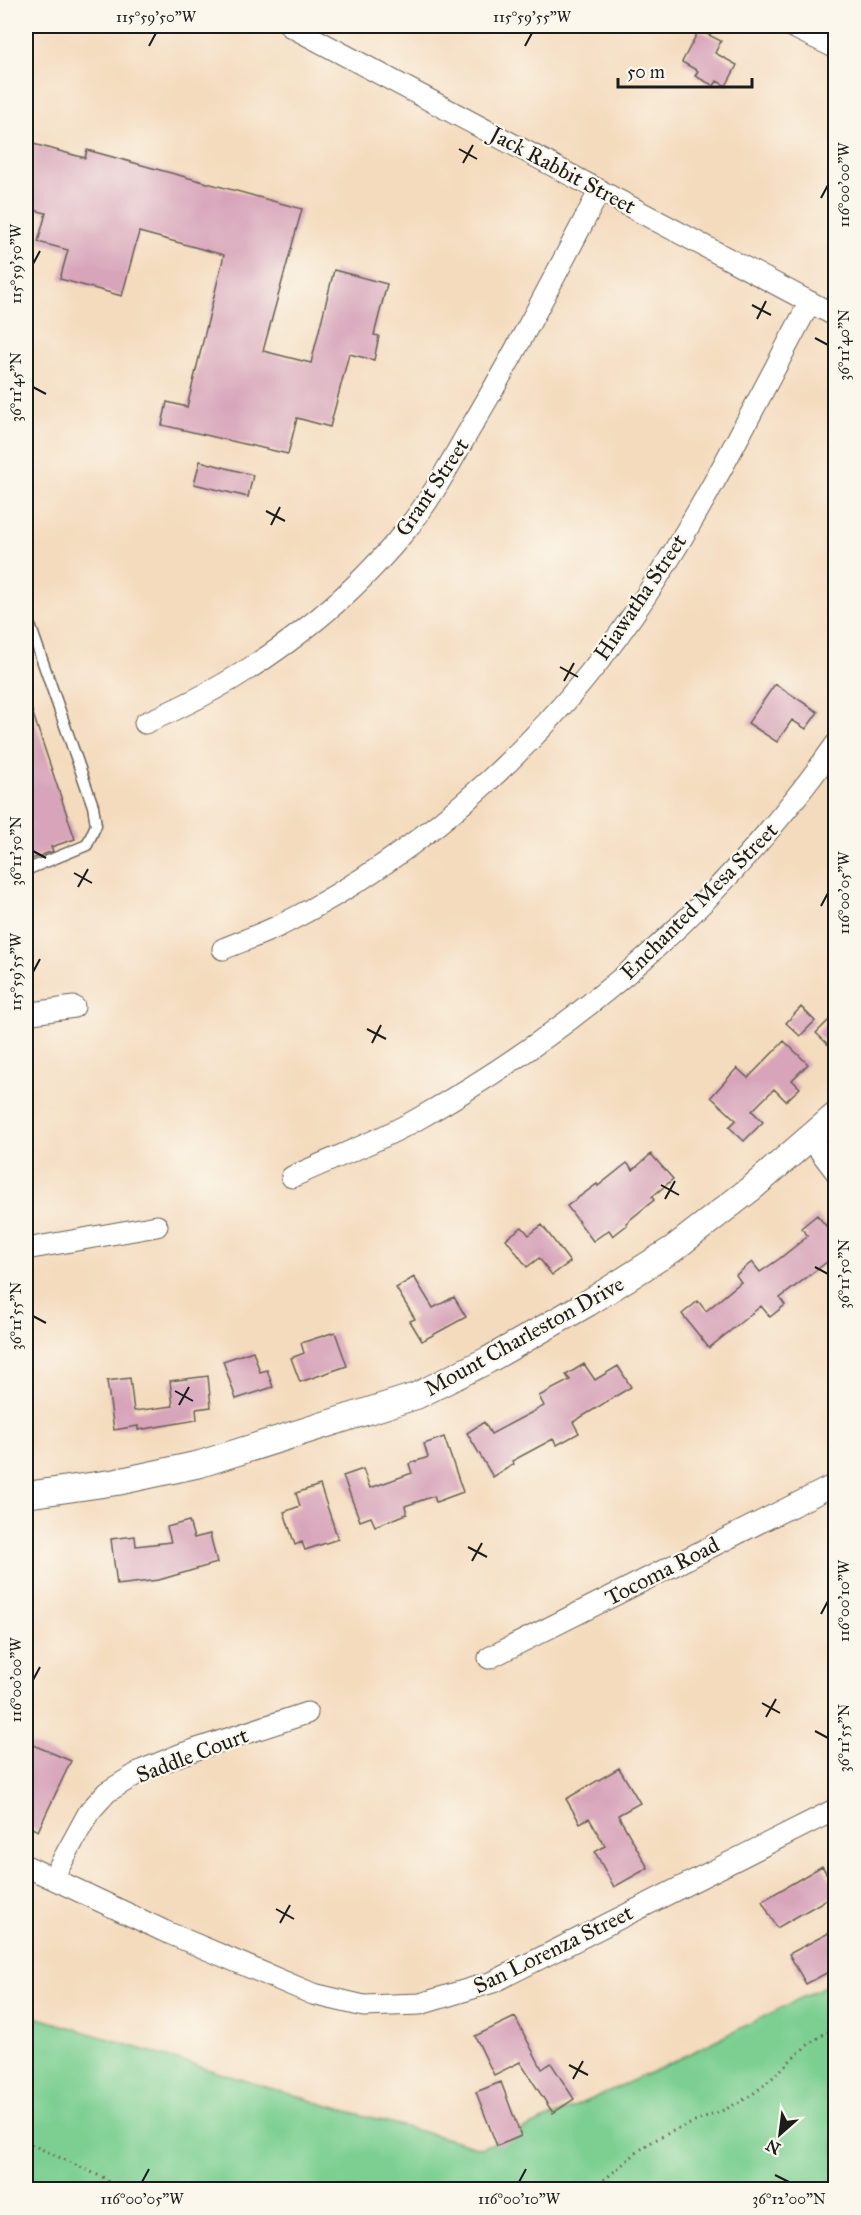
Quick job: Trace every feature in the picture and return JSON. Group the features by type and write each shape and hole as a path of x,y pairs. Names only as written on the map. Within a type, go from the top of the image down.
{"street":[{"name":"Jack Rabbit Street","path":"290,26 836,316"},
{"path":"791,26 836,48"},
{"name":"Grant Street","path":"145,723 177,710 249,671 294,638 340,597 405,531 425,506 501,378 600,190"},
{"name":"Hiawatha Street","path":"223,949 280,925 341,891 418,839 491,779 541,729 610,646 649,591 697,511 810,302"},
{"name":"Enchanted Mesa Street","path":"292,1177 414,1121 515,1061 614,987 661,946 735,871 794,803 836,744"},
{"path":"26,1014 74,1007"},
{"name":"Mount Charleston Drive","path":"26,1495 117,1482 200,1464 416,1396 578,1309 673,1249 811,1139 836,1115"},
{"path":"811,1139 836,1172"},
{"path":"26,1249 157,1226"},
{"name":"Tocoma Road","path":"489,1658 836,1484"},
{"name":"Saddle Court","path":"53,1878 89,1812 107,1792 143,1770 182,1754 307,1713"},
{"name":"San Lorenza Street","path":"26,1866 164,1930 313,1994 364,2006 420,2004 493,1982 836,1809"}],"lane":[{"path":"26,624 31,628 93,806 96,825 87,846 26,870"}],"path":[{"path":"589,2190 617,2172 656,2139 753,2094 815,2037 836,2028"},
{"path":"26,2142 104,2178 117,2190"},
{"path":"830,2190 836,2180"}],"green space":[{"path":"835,1981 835,2189 26,2189 26,2014 326,2105 481,2148 661,2068"}],"building":[{"path":"699,30 721,41 715,53 737,65 726,86 717,81 714,86 695,76 698,71 682,62"},
{"path":"26,142 85,158 87,150 302,209 263,351 311,363 334,270 387,284 374,335 379,336 374,360 349,354 330,427 297,418 288,454 162,425 167,402 187,407 224,255 139,232 122,296 60,279 68,250 38,242 46,213 26,208"},
{"path":"200,461 253,475 248,497 194,484"},
{"path":"775,684 818,712 806,729 792,720 777,742 748,723"},
{"path":"26,699 28,699 75,839 51,847 53,851 26,861"},
{"path":"801,1007 815,1021 800,1036 786,1023"},
{"path":"836,1013 836,1052 816,1033"},
{"path":"784,1041 808,1064 792,1080 800,1088 786,1101 774,1089 752,1111 763,1122 744,1141 729,1127 736,1120 711,1097 737,1068 748,1078"},
{"path":"651,1154 673,1179 652,1197 654,1200 613,1236 609,1230 593,1241 567,1206 597,1184 598,1186 627,1163 633,1170"},
{"path":"817,1215 836,1238 836,1255 780,1298 785,1305 770,1317 761,1306 709,1348 682,1314 698,1301 706,1311 741,1282 736,1275 752,1262 760,1272 779,1259 808,1236 801,1228"},
{"path":"542,1225 570,1262 552,1275 539,1258 527,1267 506,1239 522,1227 529,1235"},
{"path":"414,1277 433,1308 454,1297 466,1317 422,1341 410,1321 415,1319 396,1288"},
{"path":"335,1332 347,1366 300,1382 291,1358 304,1353 301,1343"},
{"path":"253,1351 260,1372 267,1370 273,1387 236,1399 223,1361"},
{"path":"584,1364 595,1380 618,1366 631,1387 573,1422 579,1433 557,1445 553,1439 512,1461 514,1464 493,1477 467,1433 484,1422 491,1434 544,1406 539,1396 570,1380 566,1375"},
{"path":"208,1376 211,1407 196,1409 197,1420 138,1430 138,1426 114,1430 107,1381 130,1378 134,1411 173,1406 170,1381"},
{"path":"444,1437 463,1492 436,1502 434,1496 405,1506 407,1514 375,1526 371,1517 360,1521 343,1476 363,1469 370,1488 412,1473 409,1464 428,1457 424,1444"},
{"path":"320,1485 338,1539 305,1550 302,1542 295,1545 284,1512 300,1506 296,1493"},
{"path":"189,1521 194,1538 210,1534 217,1563 159,1580 117,1585 111,1539 135,1536 136,1546 171,1542 167,1527"},
{"path":"26,1742 71,1761 38,1831 26,1825"},
{"path":"619,1768 640,1803 618,1815 648,1868 614,1887 595,1852 605,1846 589,1818 580,1823 566,1799"},
{"path":"822,1866 836,1889 836,1894 777,1928 762,1901"},
{"path":"836,1929 836,1968 806,1984 789,1954"},
{"path":"515,2017 542,2069 551,2063 574,2099 553,2113 520,2062 494,2075 475,2036"},
{"path":"501,2082 521,2136 497,2146 476,2092"}]}
